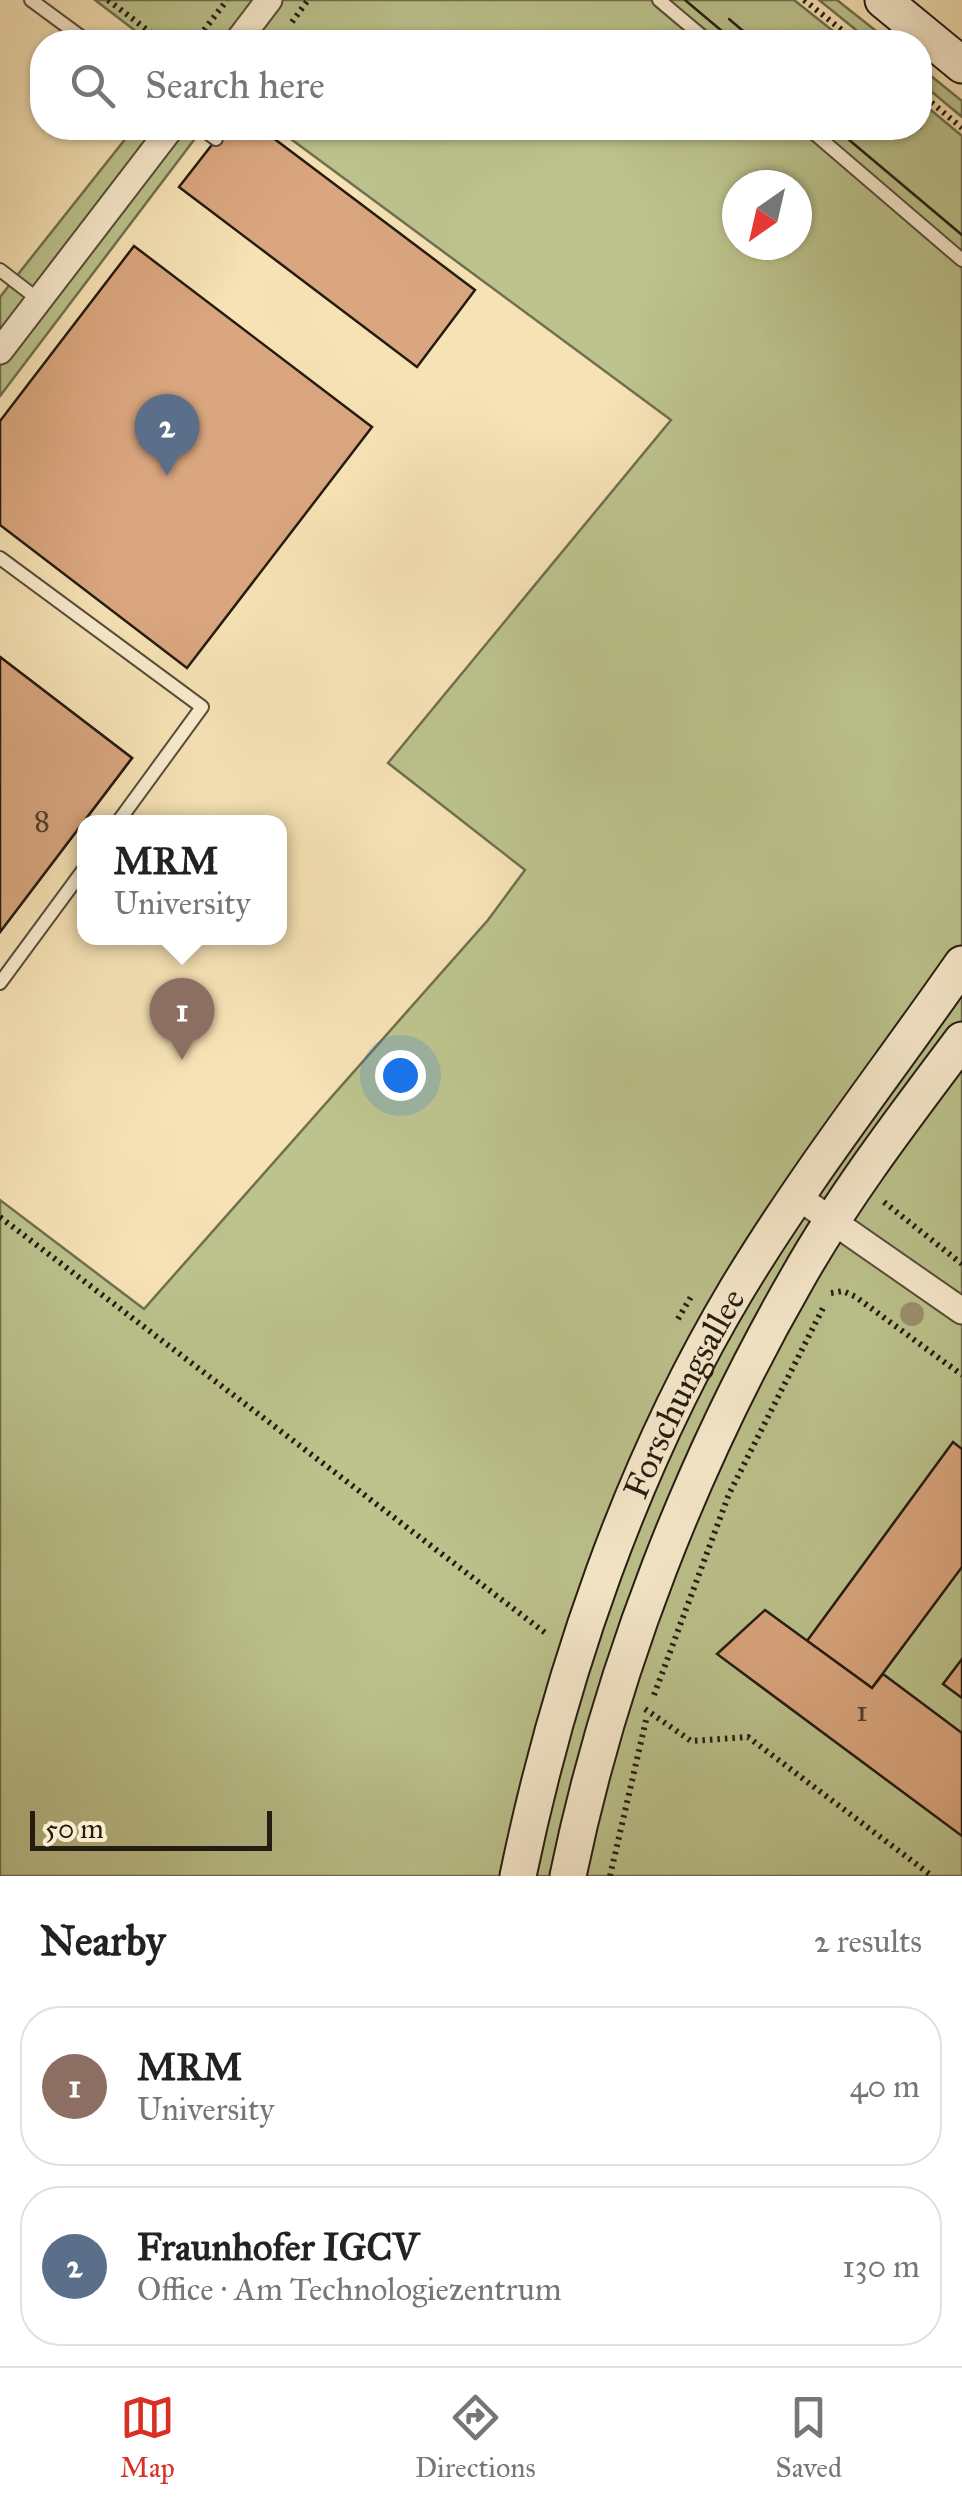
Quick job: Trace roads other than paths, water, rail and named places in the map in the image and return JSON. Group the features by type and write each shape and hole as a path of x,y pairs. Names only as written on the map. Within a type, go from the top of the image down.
{"street":[{"path":"246,30 268,0"},
{"path":"883,0 919,30"},
{"path":"932,40 962,65"},
{"path":"0,351 163,140"},
{"name":"Forschungsallee","path":"518,1876 575,1658 647,1469 696,1364 798,1197 962,964"},
{"name":"Forschungsallee","path":"568,1876 616,1688 684,1511 724,1424 790,1291 848,1229 962,1040"},
{"path":"798,1197 962,1311"}],"lane":[{"path":"31,0 72,30"},
{"path":"659,0 695,30"},
{"path":"822,140 962,260"},
{"path":"0,270 39,300"},
{"path":"0,558 202,706 123,815"},
{"path":"0,983 77,878"}],"tram line":[{"path":"685,0 721,30"},
{"path":"729,19 742,30"},
{"path":"849,140 962,235"}],"place":[{"name":"Fraunhofer IGCV","path":"167,476"},
{"name":"MRM","path":"182,1060"}]}
